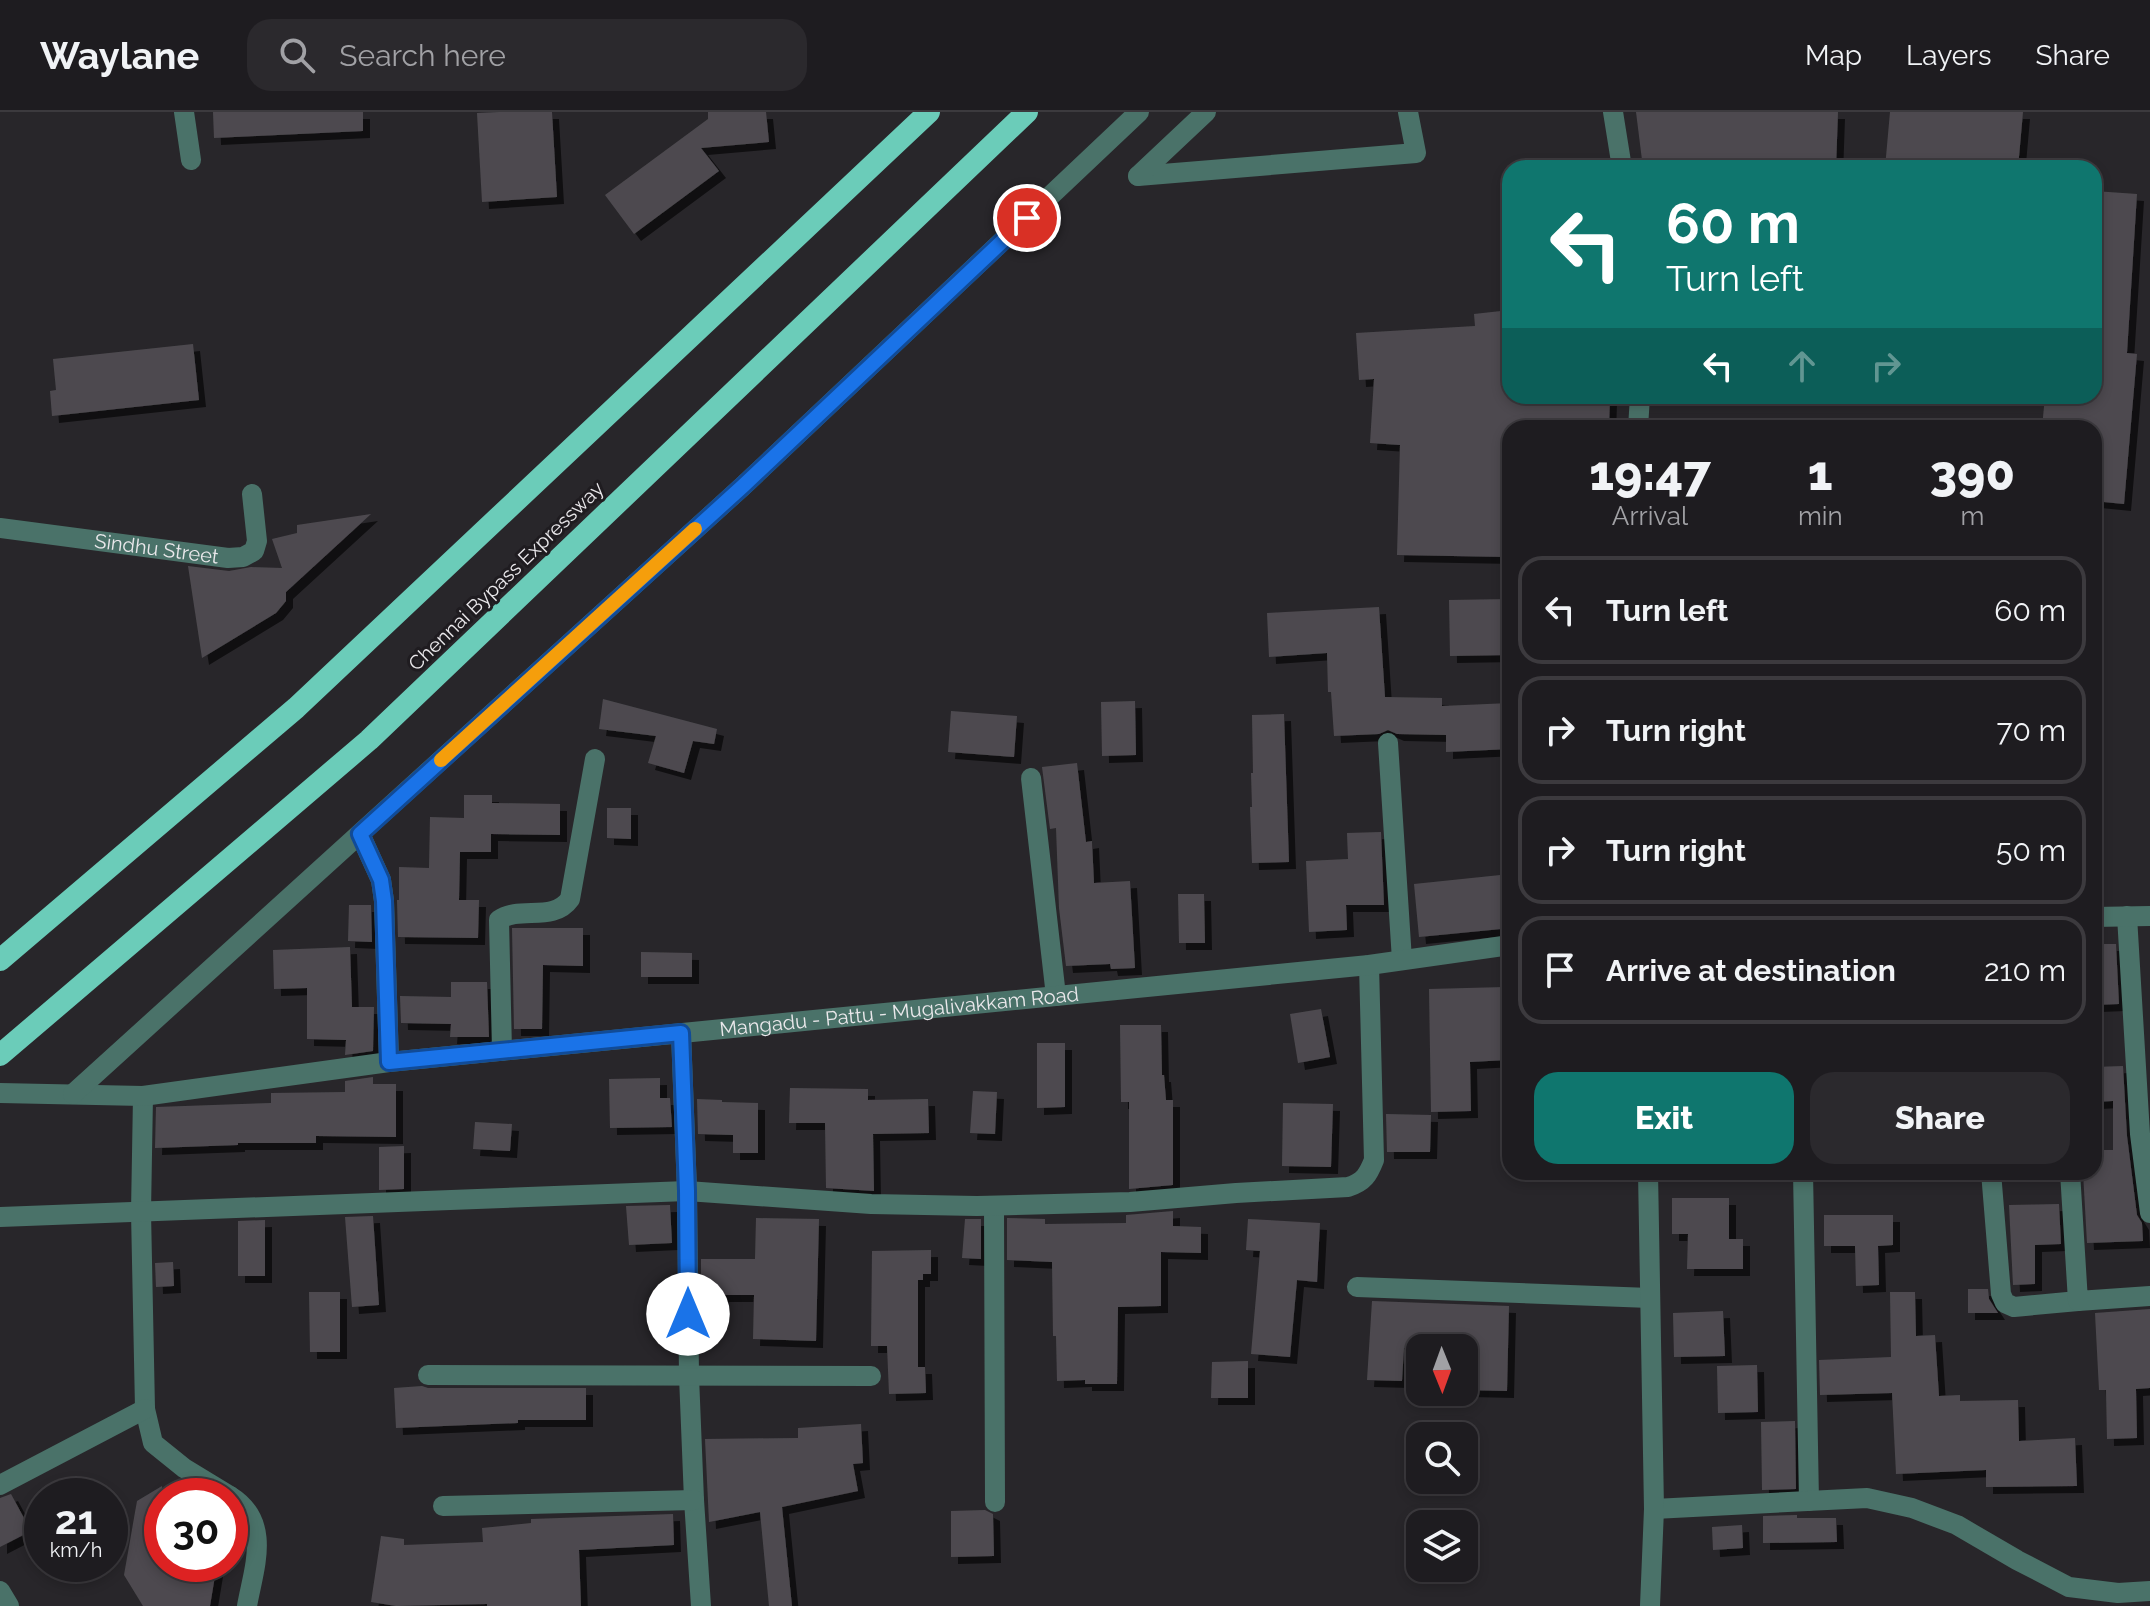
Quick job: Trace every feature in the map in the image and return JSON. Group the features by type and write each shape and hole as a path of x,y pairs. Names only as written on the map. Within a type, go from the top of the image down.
{"highway":[{"path":"0,960 296,708 929,112"},
{"name":"Chennai Bypass Expressway","path":"0,1055 369,740 1027,112"}],"street":[{"path":"184,112 191,160"},
{"path":"73,1094 753,477 1139,112"},
{"path":"1206,112 1138,176 1416,153 1408,112"},
{"path":"1613,112 1621,160"},
{"name":"Sindhu Street","path":"0,528 228,558 243,557 254,551 257,541 252,494"},
{"path":"1388,743 1402,960"},
{"path":"502,1051 497,925 507,915 559,910 570,899 595,759"},
{"path":"1031,778 1056,996"},
{"path":"360,834 381,880 389,1062"},
{"path":"2127,916 2140,1134 2150,1213"},
{"path":"2102,917 2150,916"},
{"name":"Mangadu - Pattu - Mugalivakkam Road","path":"0,1093 143,1096 389,1062 1369,965 1502,946"},
{"path":"0,1217 687,1191 871,1204 994,1206 1130,1202 1348,1187 1359,1184 1374,1160 1369,965"},
{"path":"681,1033 689,1376 701,1606"},
{"path":"143,1096 141,1212 145,1409 153,1443 200,1478"},
{"path":"1648,1180 1654,1509 1650,1606"},
{"path":"1803,1180 1809,1501"},
{"path":"1992,1180 2001,1294 2005,1303 2014,1307 2150,1296"},
{"path":"2070,1180 2078,1301"},
{"path":"994,1206 995,1502"},
{"path":"1357,1287 1650,1298"},
{"path":"428,1375 871,1376"},
{"path":"0,1485 145,1409"},
{"path":"1654,1509 1867,1498 1912,1508 1957,1525 2069,1587 2118,1593 2150,1591"},
{"path":"443,1506 694,1500"},
{"path":"247,1606 258,1555 256,1535 248,1512"},
{"path":"0,1591 9,1606"}],"building":[{"path":"213,112 363,112 363,131 214,138"},
{"path":"552,112 557,197 482,202 477,113"},
{"path":"708,112 766,112 769,142 701,148 719,171 634,234 605,195 708,119"},
{"path":"1636,112 1838,112 1836,160 1642,160"},
{"path":"1890,112 2023,112 2019,160 1886,160"},
{"path":"2102,192 2137,194 2127,353 2137,354 2124,504 2102,502 2102,420 2043,420 2044,404 2102,404"},
{"path":"1502,311 1502,404 1610,404 1609,420 1502,420 1502,557 1397,555 1400,445 1370,443 1374,379 1359,380 1356,333 1475,326 1474,314"},
{"path":"193,344 199,400 52,416 50,391 56,390 53,359"},
{"path":"371,514 286,592 286,601 276,613 202,658 188,566 229,571 251,567 282,568 272,539 297,533 297,525"},
{"path":"1502,599 1502,655 1450,656 1449,600"},
{"path":"1379,607 1385,697 1442,698 1442,706 1502,703 1502,749 1446,752 1446,735 1397,734 1388,730 1379,734 1334,736 1327,653 1269,657 1267,613"},
{"path":"603,699 717,729 714,744 693,741 684,773 648,763 656,736 599,729"},
{"path":"1135,701 1136,755 1102,756 1101,702"},
{"path":"951,711 1017,716 1014,757 948,752"},
{"path":"1284,714 1289,862 1252,863 1252,715"},
{"path":"1077,763 1086,842 1092,841 1094,883 1130,881 1135,968 1111,969 1110,964 1066,966 1059,908 1056,828 1050,829 1042,767"},
{"path":"464,795 492,795 492,803 560,804 560,835 491,834 491,852 460,852 459,900 479,900 478,938 398,937 399,867 429,868 430,817 464,818"},
{"path":"607,808 631,808 631,839 607,838"},
{"path":"1381,832 1384,905 1346,905 1347,930 1309,932 1306,861 1348,859 1347,833"},
{"path":"1502,875 1501,929 1419,937 1414,884"},
{"path":"1178,894 1204,894 1205,943 1179,943"},
{"path":"349,905 371,905 372,942 348,941"},
{"path":"512,928 583,928 583,966 543,965 542,1029 514,1029"},
{"path":"2102,944 2116,944 2119,1004 2102,1005"},
{"path":"350,947 352,1007 374,1007 373,1051 345,1055 346,1040 307,1039 307,988 274,989 273,950"},
{"path":"641,952 692,953 692,977 641,977"},
{"path":"451,982 487,982 489,1037 450,1037 451,1024 401,1023 400,996 451,997"},
{"path":"1502,987 1502,1060 1470,1062 1471,1111 1431,1112 1429,989"},
{"path":"1321,1009 1330,1057 1298,1063 1290,1014"},
{"path":"1120,1025 1161,1025 1166,1100 1173,1100 1173,1185 1129,1189 1129,1102 1121,1102"},
{"path":"1037,1043 1065,1043 1065,1107 1037,1108"},
{"path":"2123,1066 2127,1136 2143,1241 2087,1243 2083,1180 2102,1180 2102,1150 2113,1150 2113,1101 2102,1102 2102,1067"},
{"path":"373,1077 373,1084 396,1084 396,1137 316,1136 316,1143 238,1143 155,1148 156,1107 271,1103 271,1093 345,1092 345,1081"},
{"path":"660,1078 660,1098 670,1098 672,1127 610,1128 609,1079"},
{"path":"790,1088 868,1089 868,1100 928,1099 929,1133 873,1134 874,1191 826,1188 825,1123 789,1123"},
{"path":"973,1091 997,1092 995,1134 970,1133"},
{"path":"697,1099 758,1103 758,1153 733,1153 733,1135 698,1134"},
{"path":"1283,1103 1333,1104 1331,1167 1282,1166"},
{"path":"1386,1114 1431,1115 1430,1152 1387,1152"},
{"path":"475,1122 512,1124 510,1151 473,1149"},
{"path":"404,1146 404,1189 379,1190 379,1147"},
{"path":"1672,1198 1729,1198 1729,1239 1743,1239 1743,1269 1687,1269 1688,1234 1672,1234"},
{"path":"2059,1204 2061,1244 2035,1245 2035,1284 2013,1285 2009,1205"},
{"path":"670,1205 672,1243 629,1245 626,1206"},
{"path":"1173,1211 1173,1226 1201,1227 1201,1253 1161,1252 1161,1306 1118,1307 1117,1384 1057,1381 1052,1262 1007,1260 1007,1218 1045,1219 1045,1224 1126,1223 1126,1215"},
{"path":"1824,1215 1893,1215 1893,1245 1878,1246 1879,1285 1856,1286 1855,1246 1824,1246"},
{"path":"373,1216 379,1305 352,1307 345,1217"},
{"path":"756,1218 819,1219 816,1341 753,1339 754,1295 701,1295 701,1259 755,1259"},
{"path":"965,1219 981,1219 981,1259 962,1258"},
{"path":"1248,1219 1320,1223 1317,1282 1297,1280 1290,1357 1251,1354 1260,1251 1246,1250"},
{"path":"265,1220 265,1276 238,1276 238,1221"},
{"path":"931,1250 931,1274 923,1274 923,1280 918,1280 918,1367 925,1367 926,1393 889,1394 887,1346 871,1346 872,1251"},
{"path":"173,1262 174,1286 156,1287 155,1263"},
{"path":"1968,1289 1988,1289 1989,1299 1998,1313 1968,1313"},
{"path":"309,1292 340,1292 340,1352 310,1352"},
{"path":"1890,1292 1915,1292 1916,1336 1935,1335 1939,1396 1960,1395 1960,1401 2018,1400 2019,1441 2075,1438 2077,1486 1986,1487 1986,1470 1896,1474 1892,1393 1820,1395 1819,1360 1891,1357"},
{"path":"1372,1301 1509,1306 1507,1391 1478,1390 1478,1334 1406,1334 1402,1381 1367,1380"},
{"path":"2150,1309 2150,1388 2136,1389 2137,1438 2107,1439 2106,1390 2099,1390 2095,1313"},
{"path":"1723,1311 1725,1356 1674,1357 1673,1313"},
{"path":"1248,1361 1248,1398 1211,1398 1212,1362"},
{"path":"1757,1365 1758,1412 1718,1413 1717,1366"},
{"path":"394,1388 586,1388 586,1420 518,1420 518,1423 396,1428"},
{"path":"1795,1421 1796,1489 1762,1490 1761,1422"},
{"path":"861,1424 863,1463 853,1464 858,1491 782,1507 792,1606 769,1606 760,1512 709,1522 705,1439 798,1438 798,1428"},
{"path":"11,1494 24,1518 24,1535 0,1547 0,1498"},
{"path":"144,1497 144,1582 214,1582 210,1606 143,1606 128,1582 128,1552 137,1501"},
{"path":"985,1510 993,1514 994,1556 951,1557 951,1511"},
{"path":"673,1514 674,1545 579,1550 581,1606 396,1606 371,1602 381,1536 404,1539 404,1545 483,1542 482,1528 531,1523 531,1519"},
{"path":"1797,1515 1797,1518 1836,1518 1837,1542 1763,1543 1763,1516"},
{"path":"1742,1525 1743,1548 1713,1550 1712,1527"}],"slow traffic":[{"path":"441,760 695,529"}],"route":[{"path":"688,1314 681,1033 389,1062 384,901 381,880 360,834 743,486 1027,218"}]}
